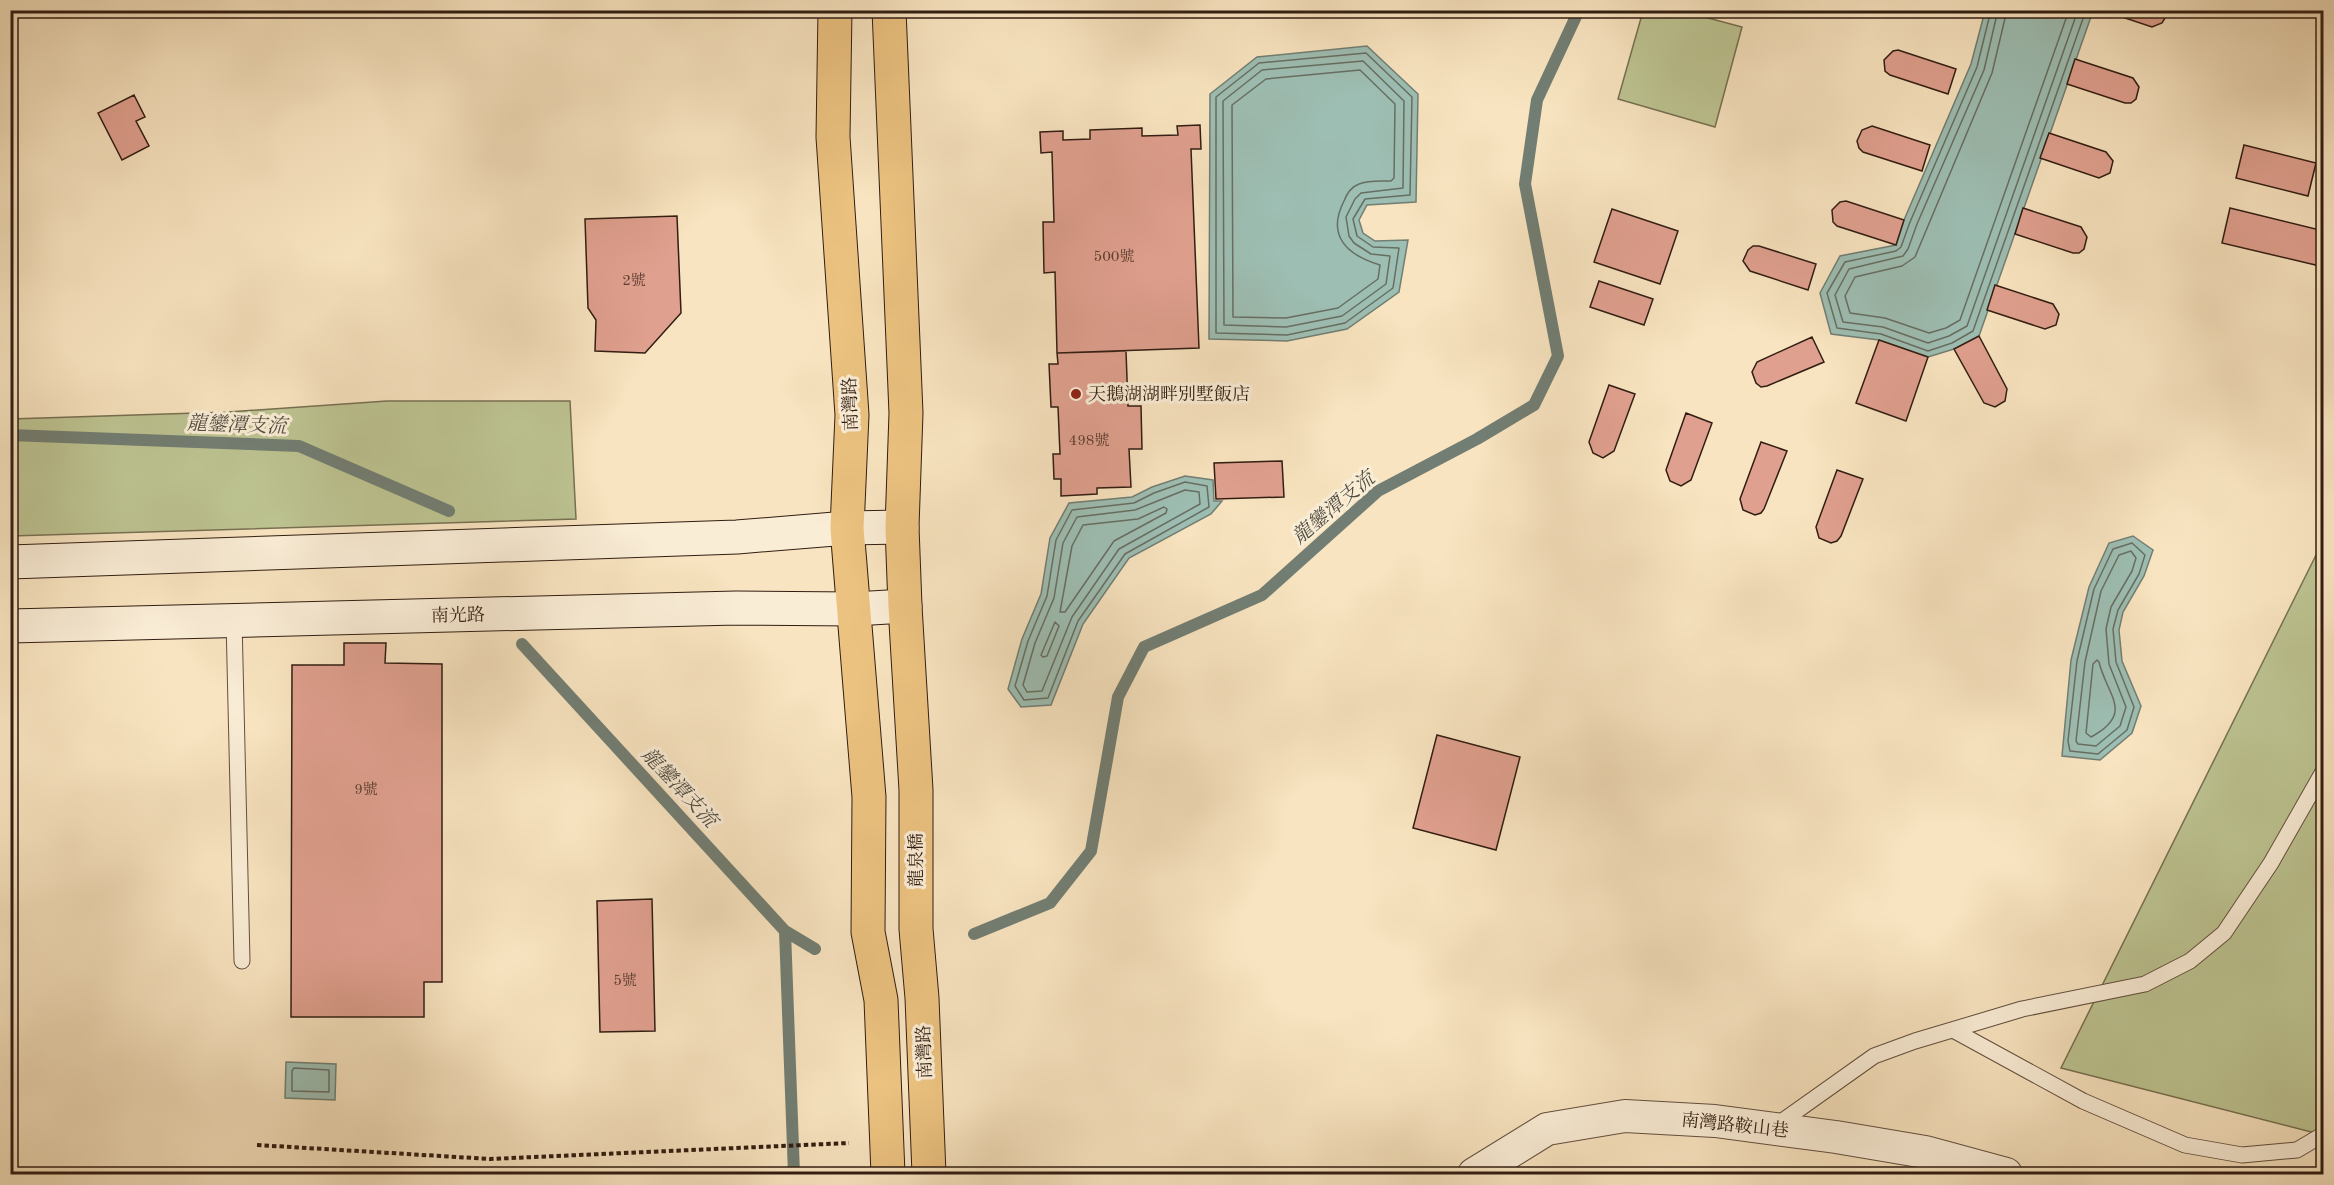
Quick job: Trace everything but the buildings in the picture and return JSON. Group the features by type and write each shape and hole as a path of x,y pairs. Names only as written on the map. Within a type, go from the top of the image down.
{"main road":[{"name":"南灣路","path":"835,10 833,137 852,415 847,528 869,797 868,933 881,1000 886,1141"},
{"path":"889,10 906,413 902,527 904,606"},
{"name":"龍泉橋","path":"904,606 916,790 916,929"},
{"name":"南灣路","path":"916,929 922,998 929,1174"},
{"path":"886,1141 888,1174"}],"street":[{"path":"10,562 737,537 847,528 902,527"},
{"name":"南光路","path":"10,626 736,608 854,609 904,606"},
{"name":"南灣路鞍山巷","path":"1474,1174 1547,1129 1625,1116 1715,1121 1772,1128 1925,1152 2006,1174"}],"lane":[{"path":"234,620 242,961"},
{"path":"1772,1128 1874,1056 2022,1009 2145,984 2190,961 2224,933 2271,863 2324,770"},
{"path":"1953,1030 2083,1101 2185,1145 2242,1155 2297,1150 2324,1134"}],"path":[{"path":"256,1145 490,1159 886,1141"}],"green space":[{"path":"1643,11 1682,11 1742,27 1715,127 1618,99"},
{"path":"387,401 570,401 576,519 11,536 11,419 228,412"},
{"path":"2323,541 2323,1135 2061,1068"}],"water":[{"path":"1985,11 2093,11 1979,336 1954,349 1928,357 1879,340 1831,334 1820,293 1840,256 1896,245 1904,220 1971,64"},
{"path":"1367,46 1418,94 1416,202 1367,205 1359,220 1363,233 1375,241 1408,240 1399,292 1347,329 1287,341 1209,339 1210,94 1257,57"},
{"path":"1185,476 1213,480 1214,501 1222,501 1211,514 1129,558 1083,624 1051,705 1021,707 1008,689 1022,639 1041,594 1050,538 1069,503 1132,497 1152,487"},
{"path":"2133,536 2153,550 2144,576 2123,612 2119,630 2122,661 2141,706 2132,733 2100,760 2062,756 2071,660 2089,587 2109,543"},
{"path":"286,1062 336,1064 335,1100 285,1098"}],"waterway":[{"name":"龍鑾潭支流","path":"974,934 1050,903 1091,851 1118,697 1144,647 1262,595 1378,491 1477,439 1534,405 1558,356 1525,184 1537,100 1579,10"},
{"name":"龍鑾潭支流","path":"10,435 299,446 449,511"},
{"name":"龍鑾潭支流","path":"522,644 785,931 815,949"},
{"path":"785,931 794,1174"}],"place":[{"name":"天鵝湖湖畔別墅飯店","path":"1076,394"}]}
